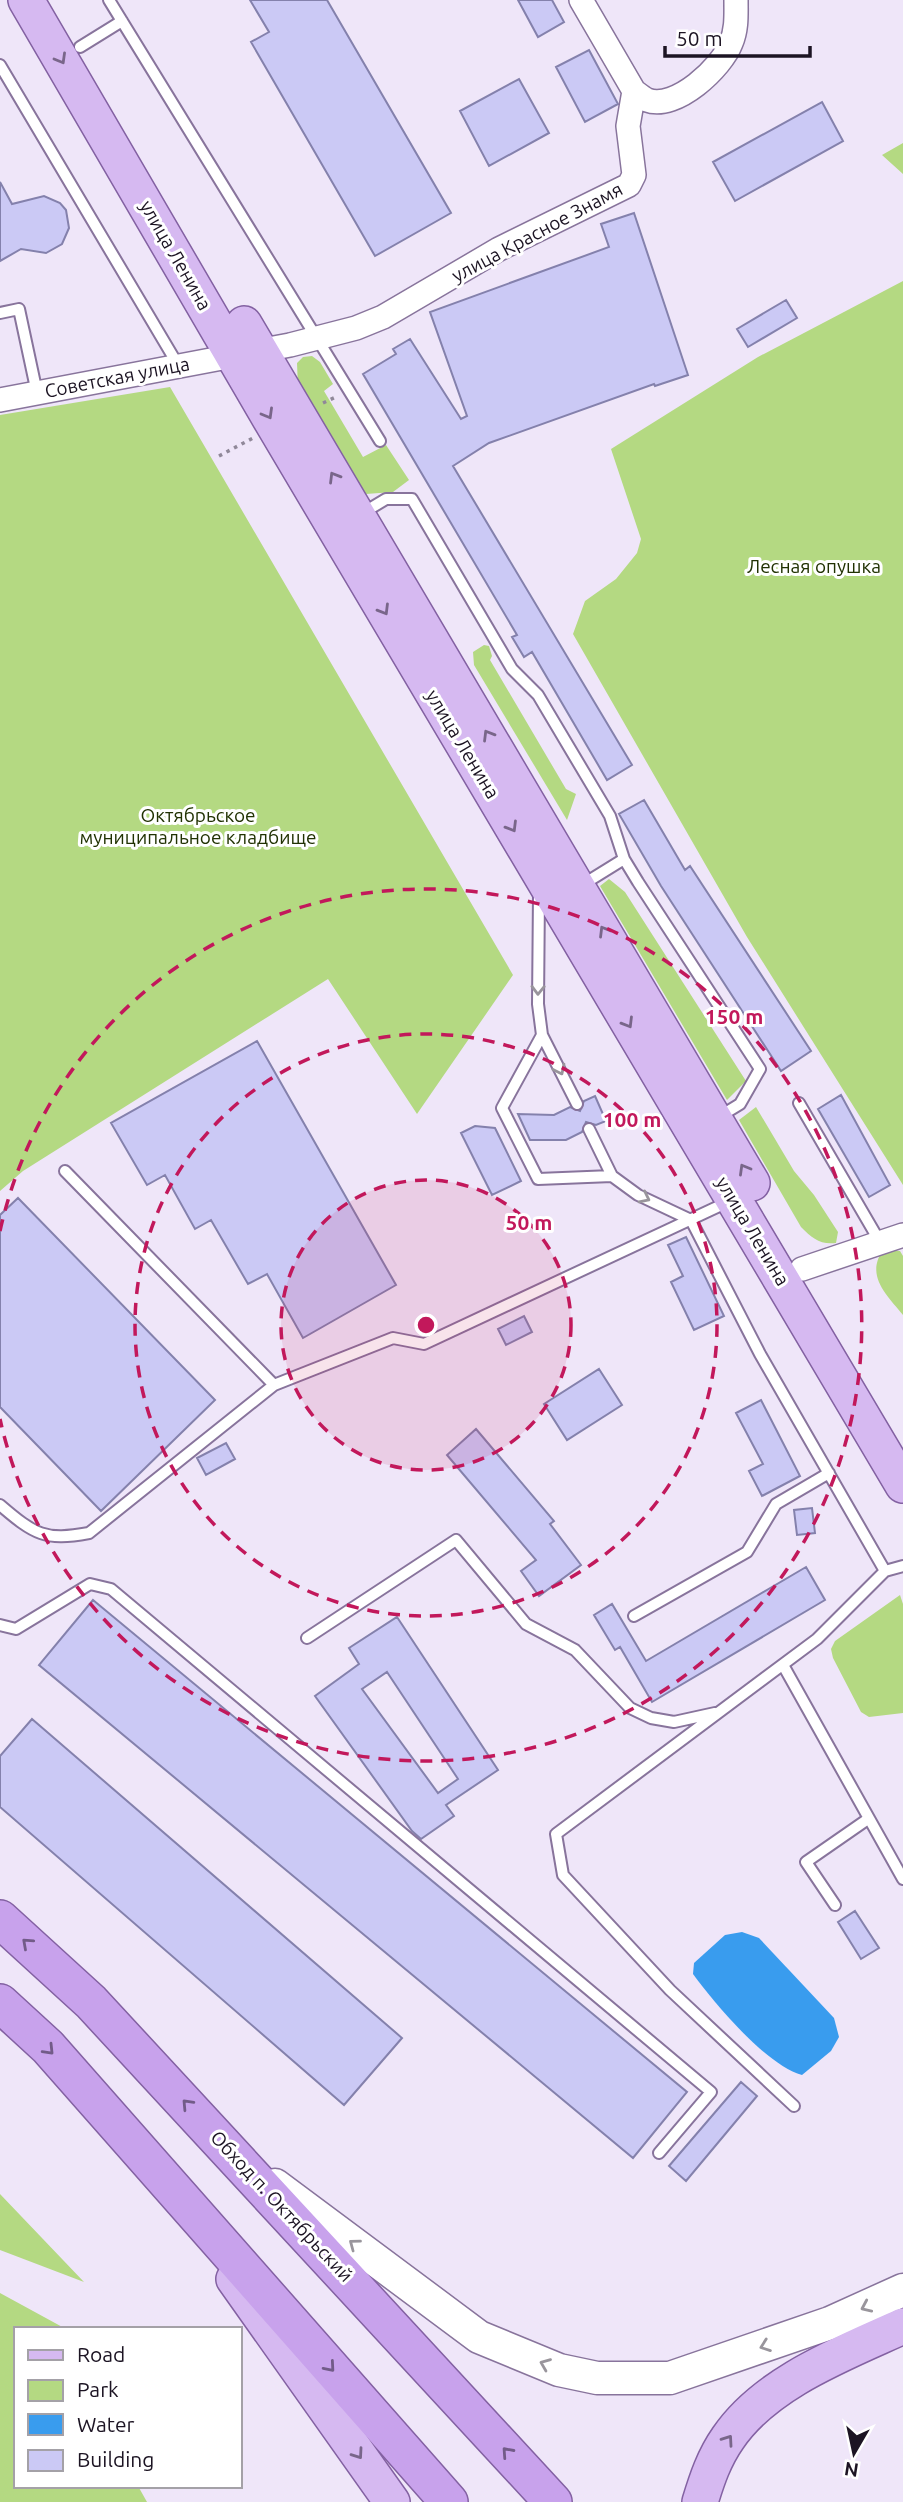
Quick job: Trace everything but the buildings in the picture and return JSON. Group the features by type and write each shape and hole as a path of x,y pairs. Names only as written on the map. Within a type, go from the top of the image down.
{"highway":[{"name":"Обход п. Октябрьский","path":"0,1919 90,2002 239,2159 554,2502"},
{"path":"0,2003 48,2047 449,2502"}],"main road":[{"name":"улица Ленина","path":"26,0 247,353 358,516 903,1439"},
{"name":"улица Ленина","path":"52,0 540,873 903,1485"},
{"path":"239,2159 479,2337 559,2370 597,2378 670,2378 837,2338 903,2326"},
{"path":"164,2178 392,2502"},
{"path":"700,2502 711,2468 729,2436 837,2338 903,2290"}],"street":[{"path":"581,0 634,91 648,101 667,101 712,71 731,45 737,23 736,0"},
{"name":"улица Красное Знамя","path":"247,353 318,339 383,317 499,248 629,185 634,175 628,126 634,91"},
{"name":"Советская улица","path":"0,400 247,353"},
{"path":"802,1269 903,1235"}],"lane":[{"path":"109,0 380,441"},
{"path":"80,47 122,21"},
{"path":"0,65 178,365"},
{"path":"0,313 19,309 37,393"},
{"path":"358,516 386,499 412,499 512,669 538,695 610,817 624,859 760,1069 740,1104 715,1119"},
{"path":"578,887 624,859"},
{"path":"540,873 538,1004 542,1035 577,1104"},
{"path":"542,1035 502,1108 538,1179 612,1176"},
{"path":"799,1103 880,1242"},
{"path":"589,1129 612,1176 638,1195 691,1220 760,1354 885,1571"},
{"path":"65,1171 274,1385"},
{"path":"0,1506 40,1533 56,1539 89,1533 274,1385 393,1338 424,1344 734,1199"},
{"path":"635,1616 747,1552 776,1504 829,1473"},
{"path":"307,1638 456,1540 526,1623 575,1650 630,1708 652,1718 674,1722 721,1712"},
{"path":"794,2106 670,1990 563,1875 556,1834 817,1639 885,1571 903,1566"},
{"path":"0,1625 16,1629 90,1584 111,1589 711,2091 659,2153"},
{"path":"783,1665 903,1879"},
{"path":"835,1905 806,1862 868,1819"}],"green space":[{"path":"903,143 903,174 882,155"},
{"name":"Лесная опушка","path":"903,281 903,1185 747,937 573,634 585,601 616,579 637,553 641,539 611,449 758,357"},
{"path":"312,356 320,362 333,384 324,391 363,457 386,445 409,480 393,492 366,494 357,485 298,388 297,363 303,357"},
{"name":"Октябрьское муниципальное кладбище","path":"170,387 513,975 417,1114 328,979 23,1171 0,1191 0,415"},
{"path":"484,645 489,646 492,656 490,660 566,789 576,794 567,820 474,665 473,652"},
{"path":"609,879 625,892 746,1081 727,1100 600,886"},
{"path":"756,1107 794,1171 814,1195 838,1232 836,1243 817,1240 801,1227 739,1120"},
{"path":"883,1250 900,1251 903,1256 903,1315 877,1277 878,1259"},
{"path":"900,1595 903,1604 903,1713 869,1717 861,1712 831,1649 835,1641"},
{"path":"0,2194 84,2282 0,2250"},
{"path":"0,2293 62,2327 14,2327 14,2488 139,2488 147,2502 0,2502"}],"water":[{"path":"742,1932 759,1938 834,2018 839,2037 831,2051 802,2075 788,2069 757,2047 693,1974 694,1963 725,1935"}]}
